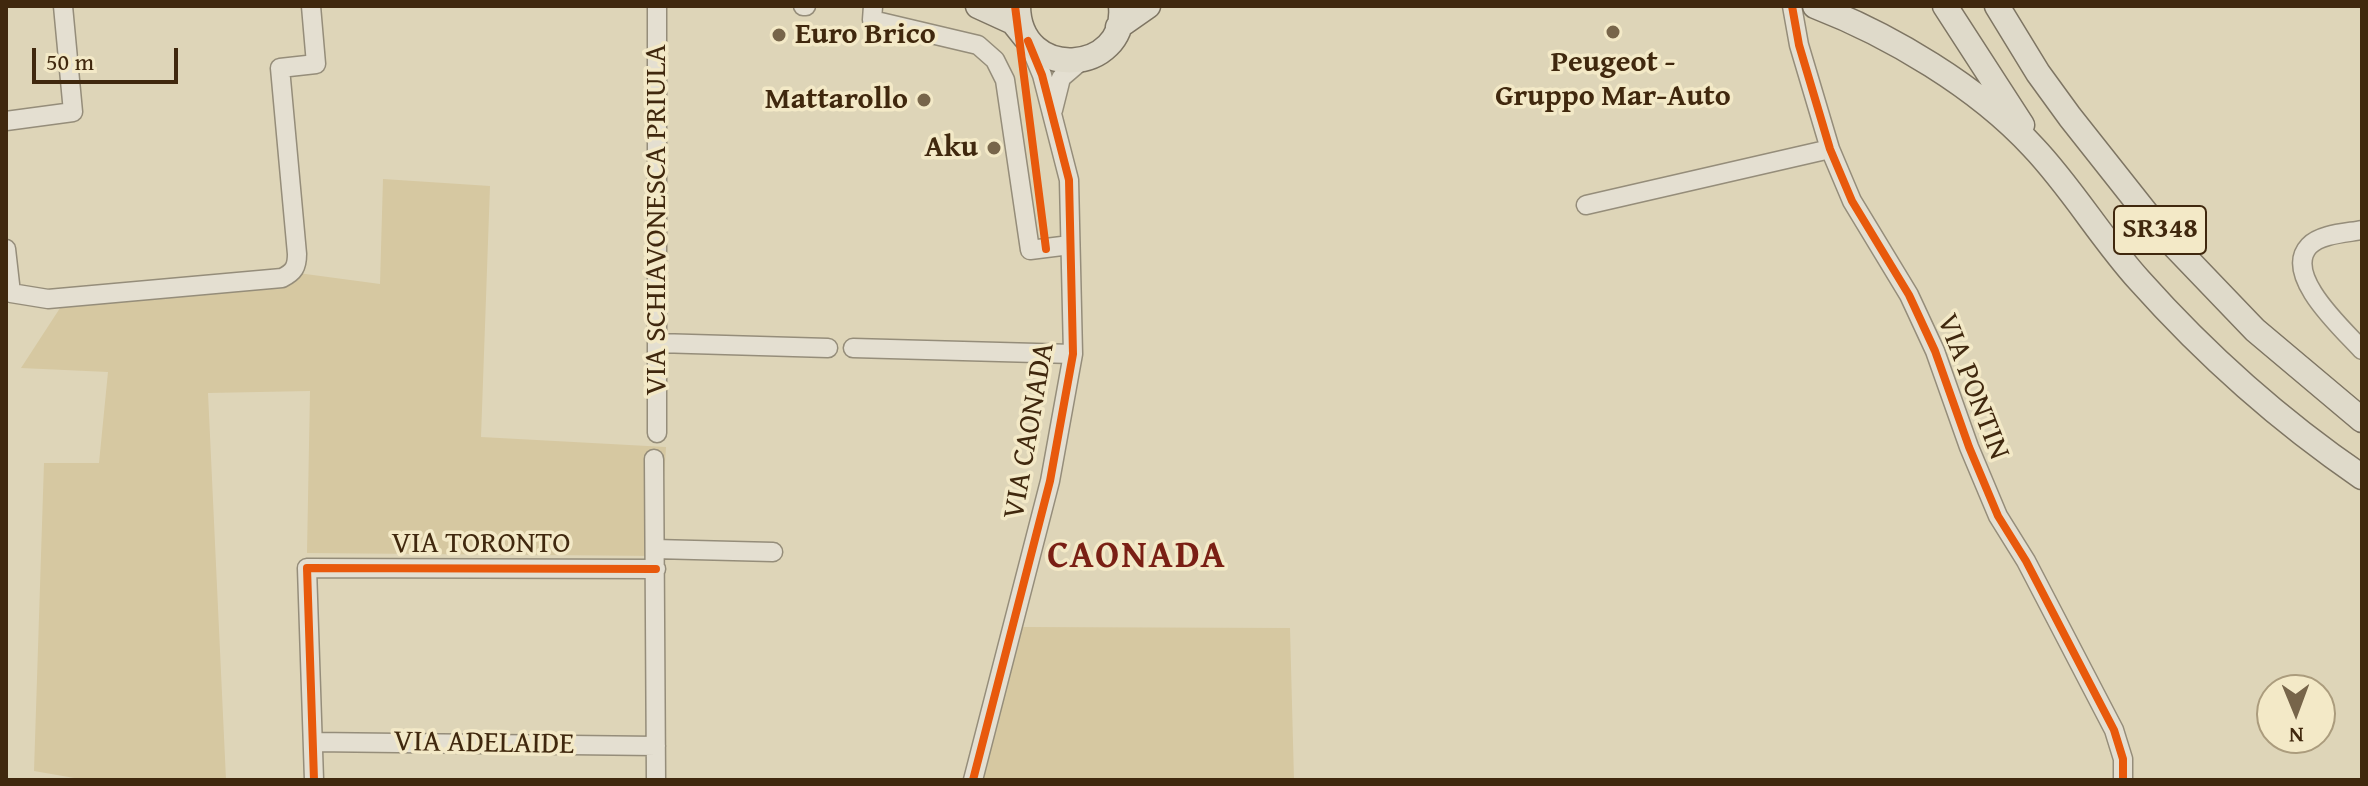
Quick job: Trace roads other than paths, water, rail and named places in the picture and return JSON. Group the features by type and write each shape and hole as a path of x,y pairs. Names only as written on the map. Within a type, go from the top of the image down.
{"main road":[{"path":"978,6 1013,22 1042,54 1063,61 1082,60 1095,55 1107,46 1120,16 1148,6"},
{"path":"1018,6 1020,26 1027,40"},
{"path":"1815,6 1885,40 1945,76 1992,109 2036,149"},
{"path":"1945,6 2036,149 2137,279 2203,348 2270,407 2362,477"},
{"name":"SR348","path":"1997,6 2038,73 2076,125 2176,249 2255,330 2362,420"}],"street":[{"path":"6,121 73,112 63,6"},
{"path":"6,249 11,293 48,299 282,278 292,273 297,265 297,254 280,68 316,64 311,6"},
{"name":"VIA SCHIAVONESCA PRIULA","path":"657,6 657,433"},
{"path":"873,6 872,20 978,45 995,60 1005,80 1030,250 1070,245"},
{"name":"VIA PONTIN","path":"1792,6 1799,45 1830,149 1852,201 1909,295 1935,351 1969,447 1998,516 2026,561 2114,730 2123,759 2123,780"},
{"name":"VIA CAONADA","path":"973,780 1050,481 1073,354 1069,180 1042,75 1027,40"},
{"path":"1053,112 1061,78 1082,60"},
{"path":"1586,205 1830,149"},
{"path":"2362,230 2321,238 2309,245 2302,256 2302,270 2308,286 2322,306 2362,350"},
{"path":"657,343 828,348"},
{"path":"853,348 1073,354"},
{"path":"654,459 656,780"},
{"path":"655,549 773,552"},
{"name":"VIA TORONTO","path":"313,742 307,568 656,569"},
{"path":"313,742 314,780"},
{"name":"VIA ADELAIDE","path":"313,742 656,746"}],"place":[{"name":"Peugeot - Gruppo Mar-Auto","path":"1613,32"},
{"name":"Euro Brico","path":"779,35"},
{"name":"Mattarollo","path":"924,100"},
{"name":"Aku","path":"994,148"}],"district":[{"name":"CAONADA","path":"1137,557"}]}
